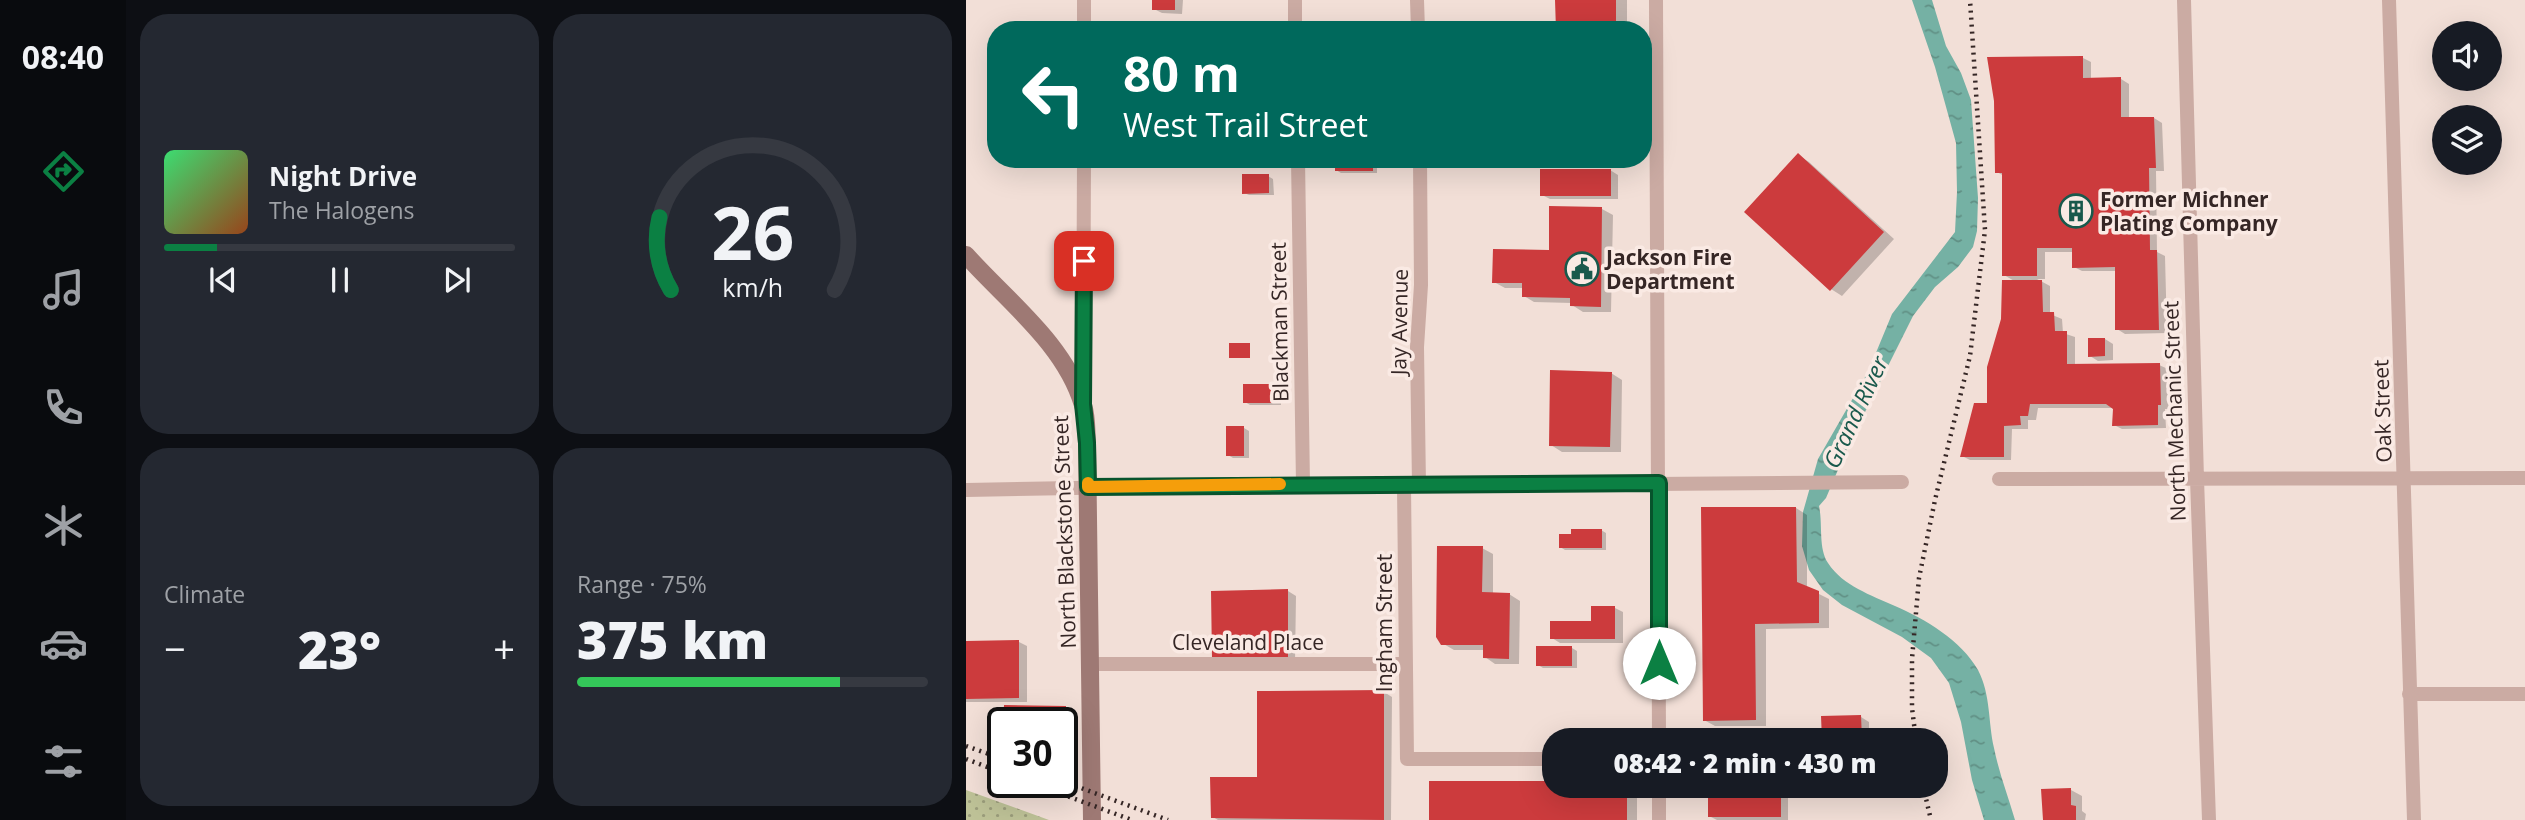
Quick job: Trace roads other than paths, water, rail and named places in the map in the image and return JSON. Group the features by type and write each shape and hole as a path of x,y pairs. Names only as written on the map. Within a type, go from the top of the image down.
{"main road":[{"path":"966,255 1057,355 1083,404"},
{"name":"North Blackstone Street","path":"1083,404 1087,435 1092,820"}],"street":[{"path":"1084,0 1084,21"},
{"path":"1295,0 1295,21"},
{"path":"1417,0 1418,21"},
{"path":"1656,0 1659,728"},
{"name":"North Mechanic Street","path":"2184,0 2197,479 2210,820"},
{"name":"Oak Street","path":"2389,0 2414,820"},
{"name":"North Blackstone Street","path":"1083,404 1084,168"},
{"name":"Blackman Street","path":"1298,168 1303,484"},
{"name":"Jay Avenue","path":"1412,486 1421,285 1420,168"},
{"path":"1999,479 2525,478"},
{"path":"966,490 1303,484 1412,486 1902,482"},
{"name":"Ingham Street","path":"1412,486 1405,664 1407,759 1542,759"},
{"name":"Cleveland Place","path":"1090,664 1405,664"},
{"path":"2409,694 2525,694"},
{"path":"1659,798 1659,820"}],"water":[{"name":"Grand River","path":"1912,0 1932,0 1946,46 1961,73 1971,100 1978,198 1977,231 1973,247 1958,267 1935,287 1913,316 1849,444 1826,498 1819,506 1822,543 1828,563 1841,578 1930,624 1952,640 1971,659 1985,689 1996,757 2015,820 1984,820 1949,683 1931,658 1902,637 1842,605 1823,590 1809,570 1802,546 1803,512 1818,459 1868,372 1892,314 1955,232 1956,143 1935,67"}],"railway":[{"path":"1914,728 1912,659 1919,578 1970,356 1985,230 1970,0"},
{"path":"966,746 987,753"},
{"path":"966,759 987,767"},
{"path":"1078,787 1168,820"},
{"path":"1072,798 1132,820"},
{"path":"1926,798 1931,820"}],"place":[{"name":"Former Michner Plating Company","path":"2076,211"},
{"name":"Jackson Fire Department","path":"1582,269"}]}
